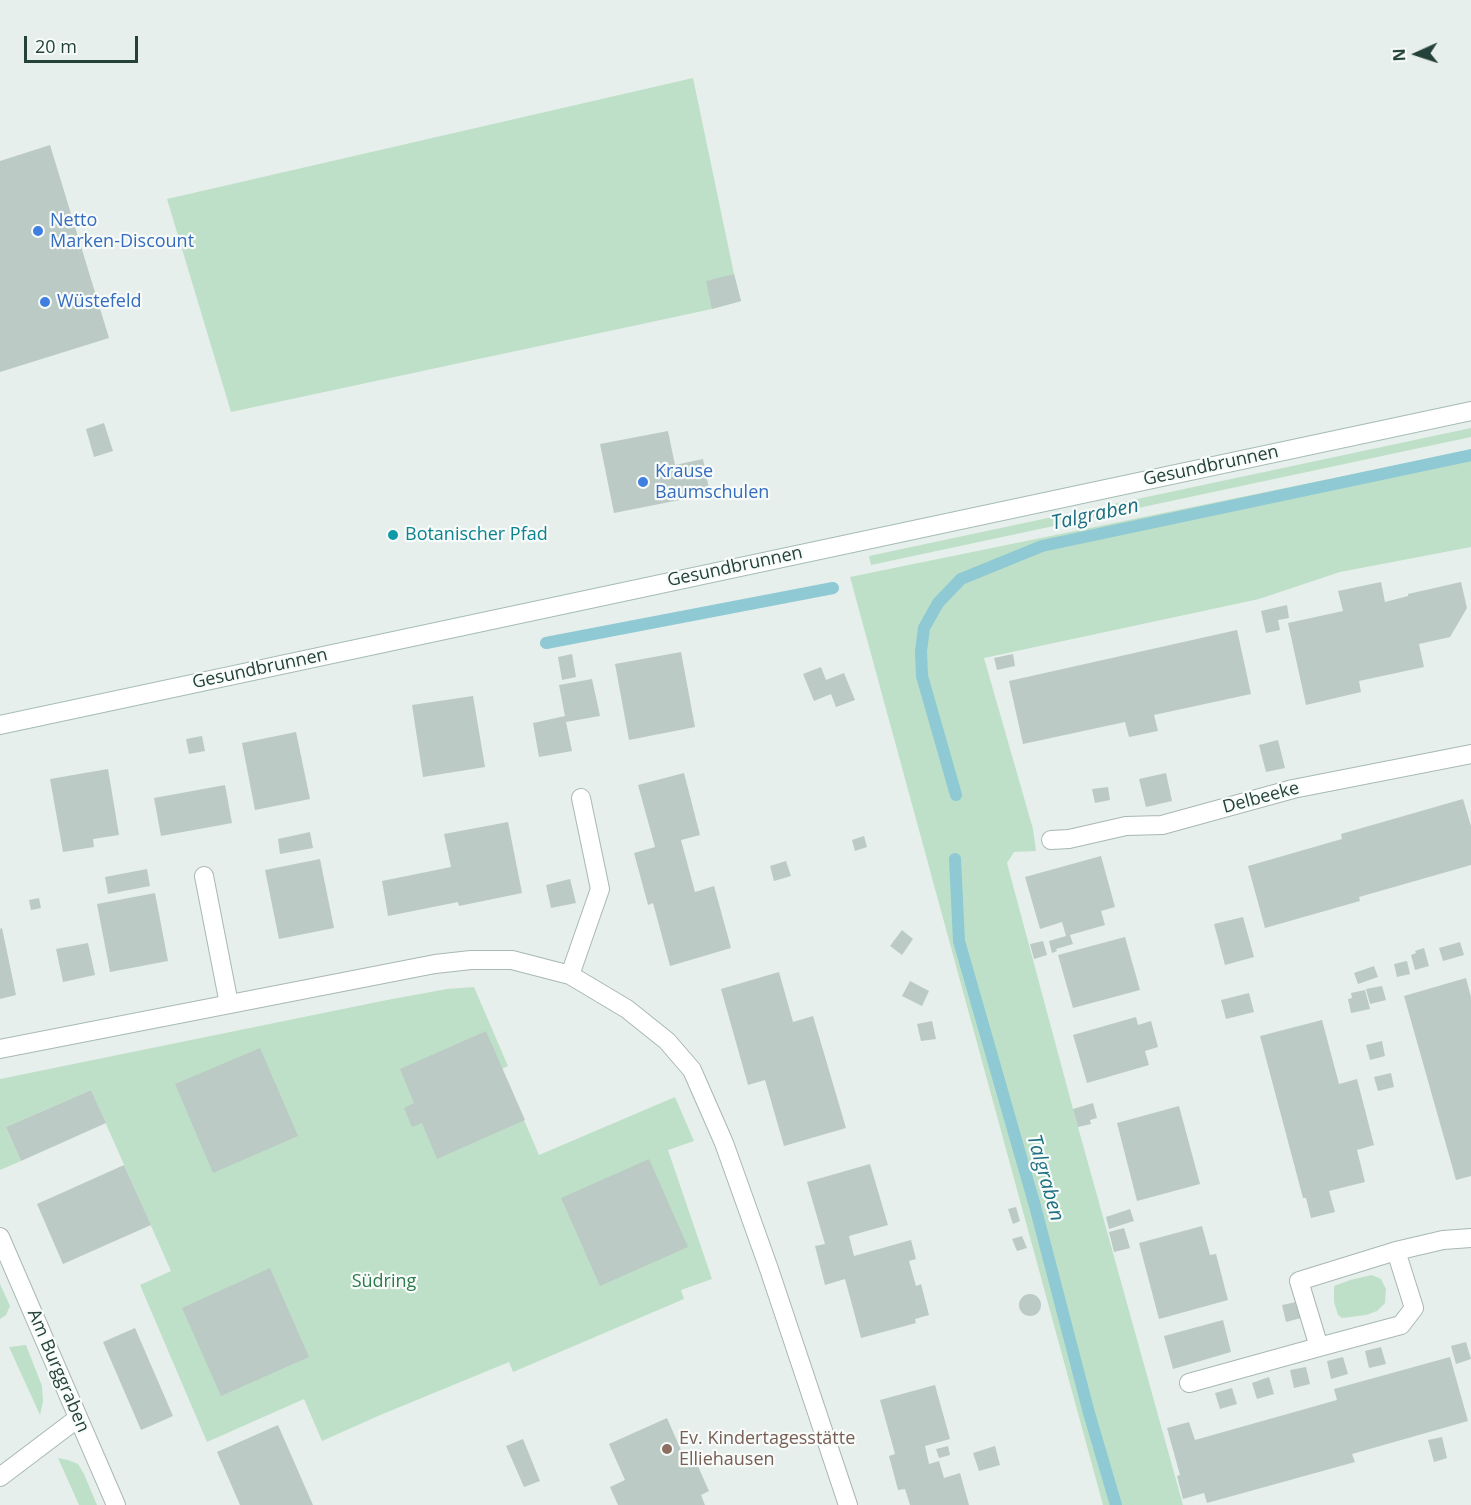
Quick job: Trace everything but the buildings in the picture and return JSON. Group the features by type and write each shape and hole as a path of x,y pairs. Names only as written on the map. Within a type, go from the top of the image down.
{"street":[{"name":"Gesundbrunnen","path":"0,725 1471,411"},
{"name":"Delbeeke","path":"1051,840 1126,826 1162,825 1293,789 1471,754"},
{"path":"570,975 600,889 581,798"},
{"path":"204,876 229,1004"},
{"path":"0,1049 435,964 471,960 512,960 570,975 627,1009 667,1041 692,1070 724,1143 848,1505"},
{"name":"Am Burggraben","path":"0,1238 116,1505"},
{"path":"1319,1347 1299,1281 1396,1251 1443,1240 1471,1238"},
{"path":"1189,1383 1401,1325 1414,1308 1396,1251"},
{"path":"0,1478 78,1418"}],"green space":[{"path":"693,78 741,301 231,412 167,199"},
{"path":"1471,428 1471,437 871,565 869,556"},
{"path":"1471,450 1471,547 1340,572 1259,599 984,658 1033,829 1036,851 1014,852 1007,863 1183,1505 1103,1505 850,577"},
{"name":"Südring","path":"474,987 508,1066 502,1069 539,1155 675,1097 694,1141 668,1150 712,1279 681,1290 684,1299 513,1372 509,1362 322,1441 304,1399 207,1442 140,1285 171,1271 91,1090 6,1127 21,1161 0,1170 0,1079 387,1000 447,989"},
{"path":"1372,1275 1381,1279 1386,1289 1385,1303 1377,1311 1366,1315 1342,1318 1338,1315 1334,1302 1334,1286"},
{"path":"0,1284 10,1306 6,1315 0,1319"},
{"path":"26,1345 42,1386 43,1402 40,1415 9,1347"},
{"path":"58,1458 78,1464 97,1505 79,1505"}],"waterway":[{"name":"Talgraben","path":"956,795 922,676 921,651 924,628 938,603 961,579 1042,546 1471,455"},
{"path":"546,643 833,588"},
{"name":"Talgraben","path":"955,859 959,941 1035,1206 1089,1413 1116,1505"}],"place":[{"name":"Netto Marken-Discount","path":"38,231"},
{"name":"Wüstefeld","path":"45,302"},
{"name":"Krause Baumschulen","path":"643,482"},
{"name":"Botanischer Pfad","path":"393,535"},
{"name":"Ev. Kindertagesstätte Elliehausen","path":"667,1449"}]}
